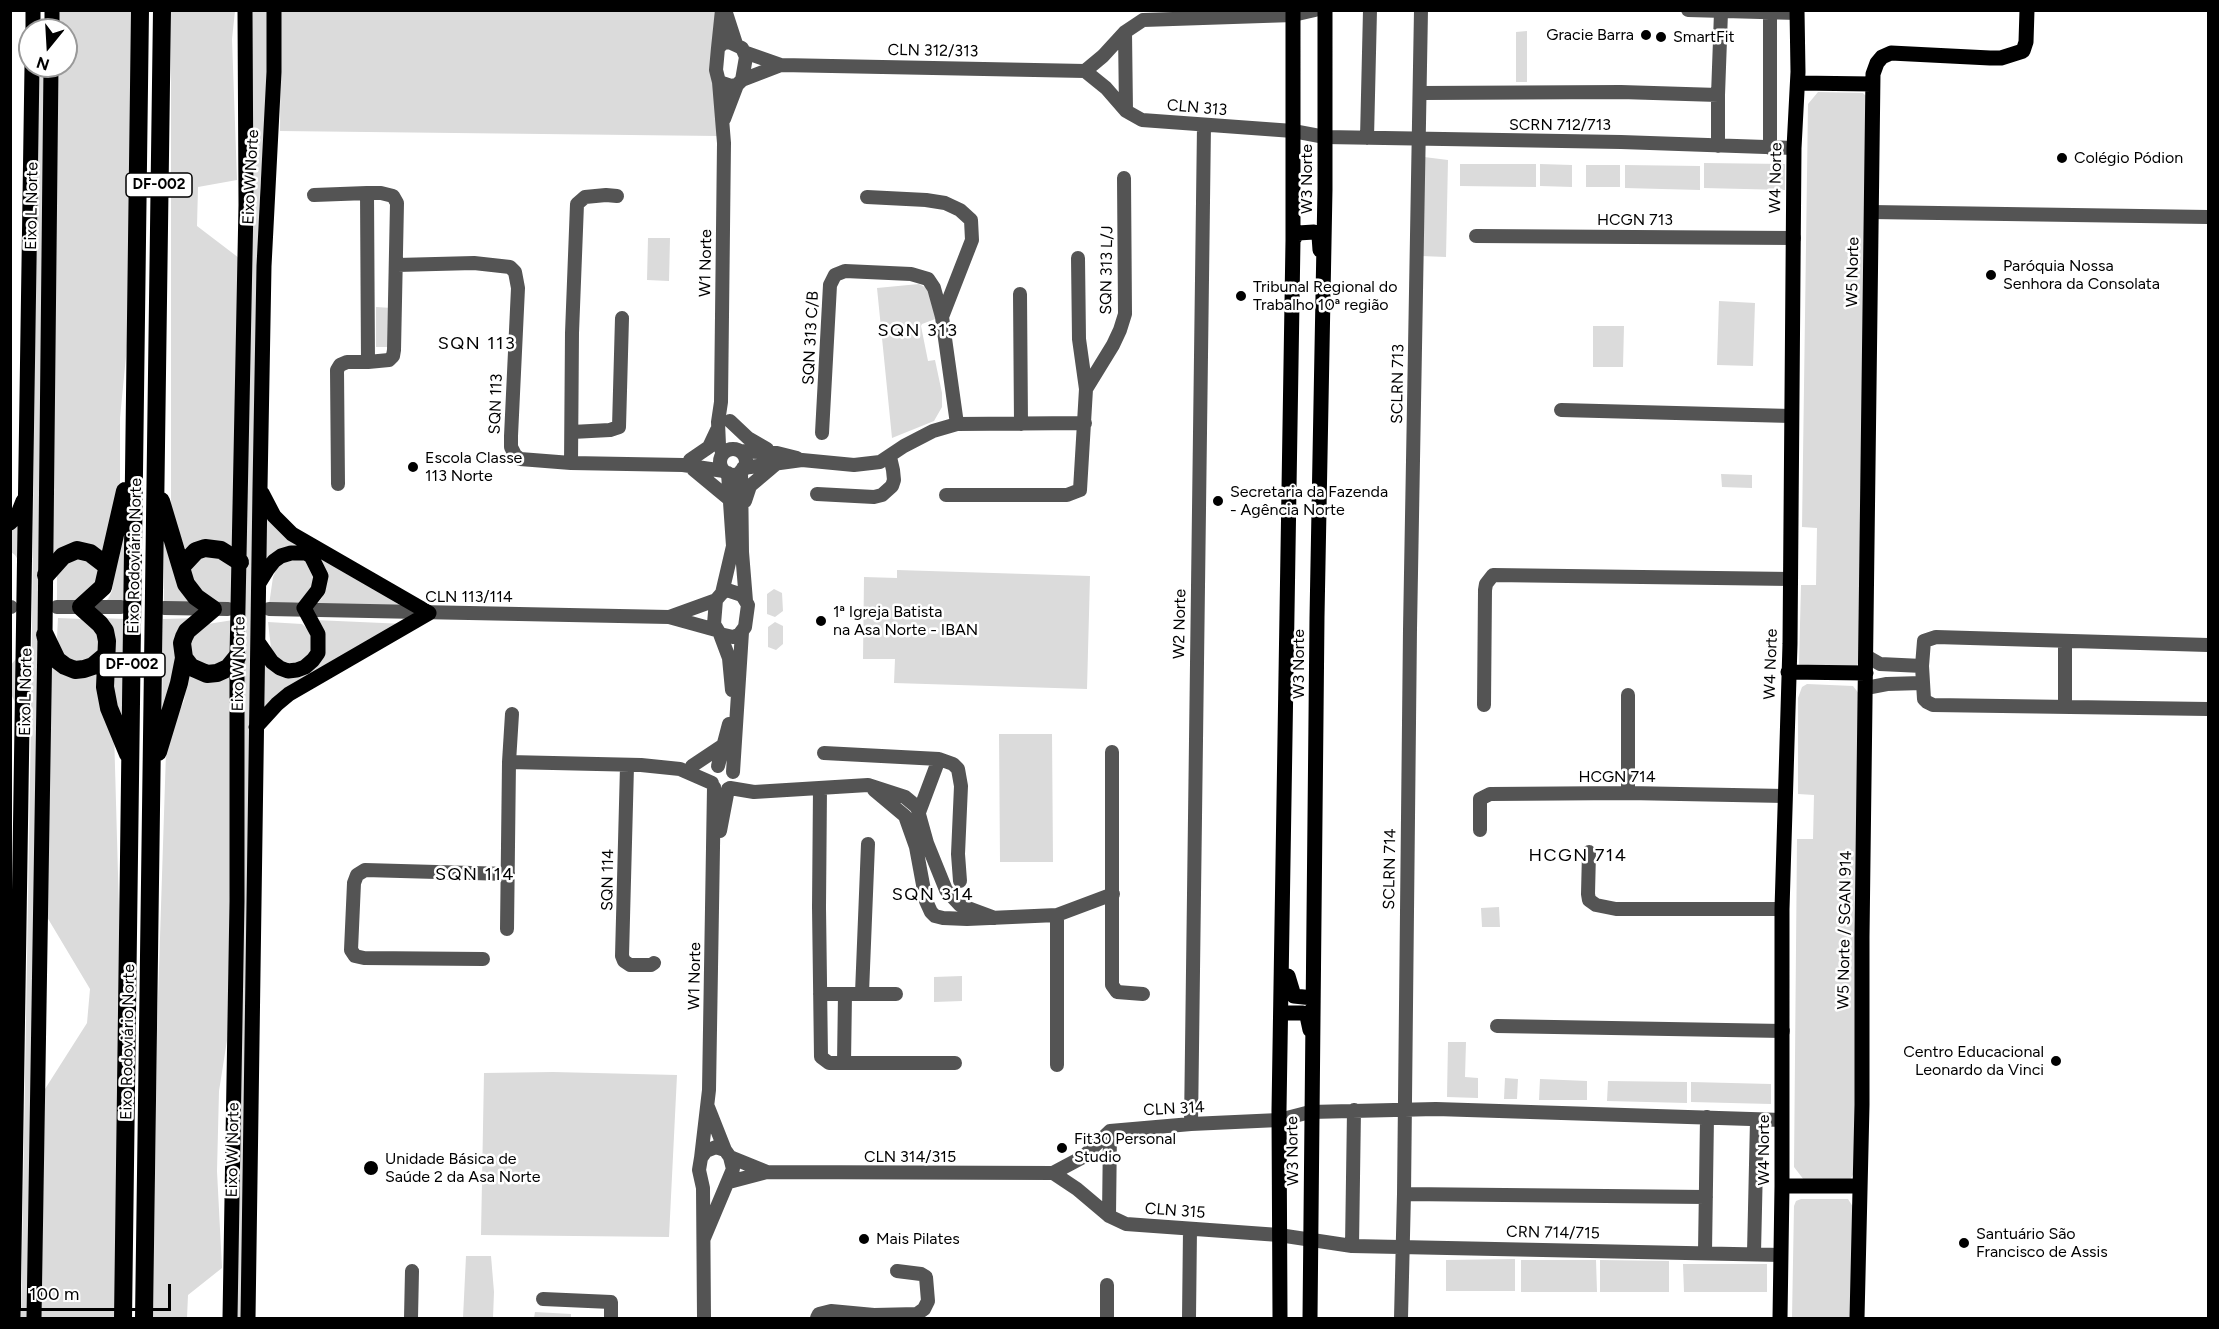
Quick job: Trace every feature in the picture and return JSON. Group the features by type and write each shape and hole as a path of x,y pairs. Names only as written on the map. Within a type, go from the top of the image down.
{"highway":[{"name":"Eixo Rodoviário Norte","path":"123,1318 140,10"},
{"name":"Eixo Rodoviário Norte","path":"144,1318 162,10"},
{"path":"131,760 109,708 105,687 107,641 105,631 81,607 103,587 106,566 123,506 134,439"},
{"path":"152,771 179,683 184,658 182,644 187,631 221,609 191,591 183,575 155,480"},
{"path":"182,566 196,551 205,548 221,550 240,562"},
{"path":"46,575 63,556 77,550 90,553 106,566"},
{"path":"45,635 57,660 75,670 93,666 105,656"},
{"path":"184,658 191,667 207,674 228,668 237,657"}],"main road":[{"name":"Eixo W Norte","path":"230,1318 237,901 237,657 246,205 245,10"},
{"name":"Eixo W Norte","path":"248,1318 264,266 274,72 274,10"},
{"name":"W3 Norte","path":"1310,1318 1312,1177 1310,1112 1313,1039 1325,10"},
{"name":"W5 Norte","path":"1866,681 1872,84 1877,63 1881,57 1891,53 2001,58 2023,51 2026,42 2027,10"},
{"name":"W4 Norte","path":"1780,1318 1782,909 1791,579 1797,12"},
{"name":"W3 Norte","path":"1282,1318 1279,1291 1279,1120 1293,240 1293,13"},
{"name":"Eixo L Norte","path":"13,1318 13,1154 23,717 32,78"},
{"name":"Eixo L Norte","path":"34,1318 46,575 51,78"},
{"path":"1798,82 1872,84"},
{"path":"1293,240 1298,233 1305,232 1314,232 1319,237 1323,280"},
{"path":"256,727 289,694 429,613 292,534 274,516 260,488"},
{"path":"10,523 17,516 26,493"},
{"path":"258,642 272,662 280,668 288,671 305,667 318,653 319,643 315,626 304,608 318,590 321,576 311,556 306,553 291,553 281,556 267,570 259,584"},
{"path":"10,558 24,578"},
{"path":"10,659 23,642"},
{"path":"1788,672 1866,681"},
{"name":"W5 Norte / SGAN 914","path":"1857,1318 1862,1105 1866,681"},
{"path":"10,703 23,717"},
{"path":"1283,946 1294,996 1313,998"},
{"path":"1282,1013 1303,1013 1307,1016 1313,1039"},
{"path":"1782,1186 1859,1186"}],"street":[{"path":"724,10 745,66 740,83 724,85 719,82 716,70 724,10"},
{"path":"1085,71 1103,56 1125,32 1143,21 1204,15 1293,13 1315,10"},
{"path":"1367,138 1370,10"},
{"name":"SCLRN 713","path":"1410,629 1421,10"},
{"path":"1688,10 1797,12"},
{"path":"1718,146 1722,12"},
{"path":"1770,13 1770,148"},
{"path":"1125,32 1126,111"},
{"path":"718,48 723,43 740,48"},
{"name":"CLN 312/313","path":"740,48 781,65 1085,71"},
{"name":"CLN 312/313","path":"740,83 781,65"},
{"name":"CLN 313","path":"1085,71 1106,88 1126,111 1142,120 1293,131 1325,137"},
{"name":"W1 Norte","path":"719,82 724,143 721,402 724,421 719,445 722,455"},
{"name":"W1 Norte","path":"722,124 740,83"},
{"path":"1421,93 1621,92 1718,95"},
{"name":"W2 Norte","path":"1191,1124 1204,125"},
{"name":"SCRN 712/713","path":"1325,137 1621,142 1794,148"},
{"name":"SQN 313 L/J","path":"1086,389 1113,345 1125,314 1124,178"},
{"path":"368,193 368,362"},
{"path":"314,195 388,194 393,196 398,203 393,356 389,360 347,362 340,365 337,370 338,484"},
{"path":"571,463 572,333 577,204 585,197 617,196"},
{"path":"867,197 945,203 960,210 970,220 972,240 942,317 957,424"},
{"path":"1871,212 2208,217"},
{"name":"HCGN 713","path":"1476,236 1794,238"},
{"path":"946,495 1074,493 1080,490 1086,389 1079,339 1078,258"},
{"name":"SQN 113","path":"397,265 474,263 497,264 513,269 518,288 511,447 520,459 571,463 687,464 734,471"},
{"name":"SQN 313 C/B","path":"822,433 830,285 835,275 845,271 876,271 921,275 928,279 934,288 942,317"},
{"path":"1020,294 1021,424"},
{"path":"572,432 610,430 619,427 622,318"},
{"path":"1561,410 1791,416"},
{"path":"728,498 687,464 709,447 724,421 777,458"},
{"name":"W1 Norte","path":"724,421 738,443 738,450"},
{"path":"777,458 734,471 720,464 722,455 727,450 738,450 777,458 854,465 880,462 933,431 957,424 1085,423"},
{"path":"734,471 742,515 747,620 742,632 733,637 718,632 714,614 733,546 728,498 734,471 745,461 738,450"},
{"name":"SQN 113","path":"687,464 722,455"},
{"path":"817,494 874,497 882,495 892,486 894,480 890,457"},
{"path":"742,515 750,486 777,458"},
{"path":"1484,705 1485,591 1489,578 1493,575 1791,579"},
{"path":"719,596 727,590 734,591 742,595 746,601"},
{"name":"CLN 113/114","path":"669,617 719,596"},
{"path":"57,607 121,607"},
{"path":"164,608 221,609"},
{"name":"CLN 113/114","path":"269,609 669,617 718,632"},
{"name":"SCLRN 714","path":"1404,1110 1410,629"},
{"name":"W1 Norte","path":"715,847 721,826 725,744 733,703 729,658 718,632"},
{"name":"W1 Norte","path":"701,1158 708,1106 715,847 742,632"},
{"path":"2208,645 1931,638 1924,641 1922,666 1924,699 1933,705 2208,710"},
{"path":"2065,707 2066,642"},
{"path":"1866,656 1880,664 1922,666"},
{"path":"1886,665 1887,684"},
{"path":"1866,681 1887,684 1922,683"},
{"path":"1628,695 1628,794"},
{"path":"507,929 509,762 513,714"},
{"path":"686,767 725,744"},
{"path":"1112,752 1112,986 1117,992 1143,994"},
{"path":"824,753 939,759 953,764 960,776 958,861 960,881"},
{"path":"939,759 927,787 920,813 928,906 935,915 953,919 1057,915 1113,894"},
{"path":"509,762 686,767 723,779 744,792 868,785 886,789 912,801 920,813"},
{"name":"SQN 114","path":"627,766 622,956 624,961 630,965 654,963"},
{"path":"868,785 901,811 942,883 960,905 995,918"},
{"path":"901,811 927,787"},
{"path":"820,788 821,1057 829,1063 955,1064"},
{"path":"721,826 735,805 768,791"},
{"name":"HCGN 714","path":"1480,830 1480,800 1490,794 1785,796"},
{"path":"908,824 920,813"},
{"path":"862,993 868,844"},
{"path":"1589,852 1588,894 1589,900 1596,905 1616,909 1782,909"},
{"path":"483,959 355,956 351,950 354,883 357,875 365,870 508,874"},
{"path":"953,919 960,905"},
{"path":"1057,915 1057,1065"},
{"path":"820,994 896,994"},
{"path":"844,1063 845,994"},
{"path":"1497,1026 1783,1031"},
{"name":"W1 Norte","path":"708,1106 728,1153"},
{"path":"1352,1246 1354,1110"},
{"path":"1401,1318 1404,1110"},
{"path":"1310,1112 1404,1110 1581,1113 1782,1120"},
{"name":"CLN 314","path":"1110,1131 1279,1120 1310,1112"},
{"path":"1705,1252 1707,1117"},
{"path":"1754,1254 1757,1120"},
{"path":"1053,1173 1075,1163 1110,1131"},
{"path":"1109,1216 1110,1131"},
{"path":"704,1238 733,1170 728,1153 711,1147 701,1158 699,1170 703,1188 704,1318"},
{"name":"CLN 314/315","path":"728,1153 766,1172"},
{"name":"CLN 314/315","path":"726,1186 766,1172 1053,1173"},
{"name":"CLN 315","path":"1053,1173 1077,1189 1109,1216 1126,1224 1279,1235 1310,1241"},
{"path":"703,1188 710,1192 726,1186"},
{"path":"1404,1194 1706,1197"},
{"path":"1189,1318 1190,1229"},
{"name":"CRN 714/715","path":"1310,1241 1401,1248 1781,1255"},
{"path":"411,1318 412,1271"},
{"path":"817,1318 819,1314 831,1311 874,1317 917,1314 924,1310 928,1301 926,1277 921,1274 897,1271"},
{"path":"1107,1285 1107,1318"},
{"path":"543,1299 611,1302 611,1318"}],"shaded area":[{"path":"268,10 266,126 260,188 256,361 244,1318 236,1318 250,11"},
{"path":"59,11 133,11 129,325 120,418 120,492 106,552 51,564 58,78 78,78 78,18 59,18"},
{"path":"171,11 235,11 232,39 237,180 198,187 197,226 239,258 233,550 187,553 171,512"},
{"path":"281,11 715,11 718,136 280,131"},
{"path":"1527,31 1527,82 1516,82 1516,32"},
{"path":"38,78 46,78 30,1318 21,1318 31,720"},
{"path":"1818,92 1863,93 1868,98 1859,662 1856,667 1802,669 1799,664 1801,585 1816,585 1817,528 1802,527 1808,104"},
{"path":"1424,157 1448,160 1446,257 1421,256"},
{"path":"1704,163 1785,164 1785,190 1704,188"},
{"path":"1460,164 1536,164 1536,187 1460,186"},
{"path":"1540,164 1572,165 1572,187 1540,186"},
{"path":"1586,165 1620,165 1620,187 1586,187"},
{"path":"1625,165 1700,166 1700,190 1625,188"},
{"path":"648,238 670,238 669,281 647,280"},
{"path":"919,284 930,290 938,318 921,326 928,361 935,360 942,393 942,407 934,421 892,438 877,288"},
{"path":"1719,301 1755,303 1753,366 1717,365"},
{"path":"376,307 392,308 392,347 376,347"},
{"path":"1593,326 1624,326 1623,367 1593,367"},
{"path":"1721,474 1752,475 1752,488 1722,487"},
{"path":"23,509 22,566 11,552 10,527"},
{"path":"265,512 406,606 315,606 322,598 325,589 304,550 264,570"},
{"path":"127,518 125,604 101,604 108,599 112,591 115,567"},
{"path":"164,521 194,601 164,604"},
{"path":"209,552 229,560 233,572 232,606 215,602 191,582 189,567"},
{"path":"77,557 88,559 103,573 81,603 57,601 57,576 60,569"},
{"path":"302,558 313,566 318,576 304,602 269,605 273,577 277,568 283,563"},
{"path":"897,570 1090,576 1087,689 894,683 895,659 863,659 864,577 897,578"},
{"path":"774,589 782,593 783,611 775,617 767,614 767,594"},
{"path":"58,618 83,619 100,633 100,655 76,664 60,653 57,637"},
{"path":"100,618 125,619 123,720 117,709"},
{"path":"198,618 162,721 163,619"},
{"path":"233,620 232,654 212,670 191,662 190,646 193,636 208,624"},
{"path":"315,620 405,624 263,715 264,656 287,676 297,678 309,671"},
{"path":"268,622 302,624 310,631 315,650 296,666 275,658 271,648"},
{"path":"775,622 783,626 783,644 776,650 768,647 768,627"},
{"path":"20,654 19,710 11,694 10,666"},
{"path":"51,656 96,668 114,731 120,946 117,1318 41,1318 45,1089 87,1023 90,989 47,917"},
{"path":"189,669 233,669 228,1034 219,1091 217,1171 222,1268 188,1295 187,1318 153,1318 157,1030 166,752 174,722 184,701"},
{"path":"1807,684 1853,686 1860,695 1855,1171 1850,1180 1804,1180 1794,1167 1797,839 1813,839 1814,795 1798,794 1798,698 1802,687"},
{"path":"999,734 1052,734 1053,862 1000,862"},
{"path":"1499,907 1500,927 1482,927 1481,908"},
{"path":"962,976 962,1001 934,1002 934,977"},
{"path":"1448,1042 1466,1042 1465,1077 1478,1078 1478,1098 1447,1097"},
{"path":"484,1073 677,1075 669,1237 481,1235"},
{"path":"1505,1078 1518,1079 1517,1099 1504,1099"},
{"path":"1540,1079 1587,1081 1587,1100 1539,1100"},
{"path":"1608,1081 1687,1082 1687,1103 1607,1101"},
{"path":"1691,1082 1771,1084 1771,1104 1691,1102"},
{"path":"1801,1199 1848,1199 1855,1210 1853,1318 1792,1318 1794,1206 1796,1201"},
{"path":"466,1256 491,1256 494,1292 493,1318 463,1318"},
{"path":"1515,1259 1515,1291 1446,1291 1446,1260"},
{"path":"1521,1260 1596,1260 1597,1292 1521,1292"},
{"path":"1600,1260 1669,1261 1669,1292 1600,1292"},
{"path":"1683,1264 1767,1264 1767,1292 1684,1292"},
{"path":"535,1312 571,1314 571,1318 534,1318"}],"place":[{"name":"Gracie Barra","path":"1646,35"},
{"name":"SmartFit","path":"1661,37"},
{"name":"Colégio Pódion","path":"2062,158"},
{"name":"Paróquia Nossa Senhora da Consolata","path":"1991,275"},
{"name":"Tribunal Regional do Trabalho 10ª região","path":"1241,296"},
{"name":"Escola Classe 113 Norte","path":"413,467"},
{"name":"Secretaria da Fazenda - Agência Norte","path":"1218,501"},
{"name":"1ª Igreja Batista na Asa Norte - IBAN","path":"821,621"},
{"name":"Centro Educacional Leonardo da Vinci","path":"2056,1061"},
{"name":"Fit30 Personal Studio","path":"1062,1148"},
{"name":"Unidade Básica de Saúde 2 da Asa Norte","path":"371,1168"},
{"name":"Mais Pilates","path":"864,1239"},
{"name":"Santuário São Francisco de Assis","path":"1964,1243"}],"district":[{"name":"SQN 313","path":"918,331"},
{"name":"SQN 113","path":"477,344"},
{"name":"HCGN 714","path":"1578,856"},
{"name":"SQN 114","path":"475,875"},
{"name":"SQN 314","path":"933,895"}]}
